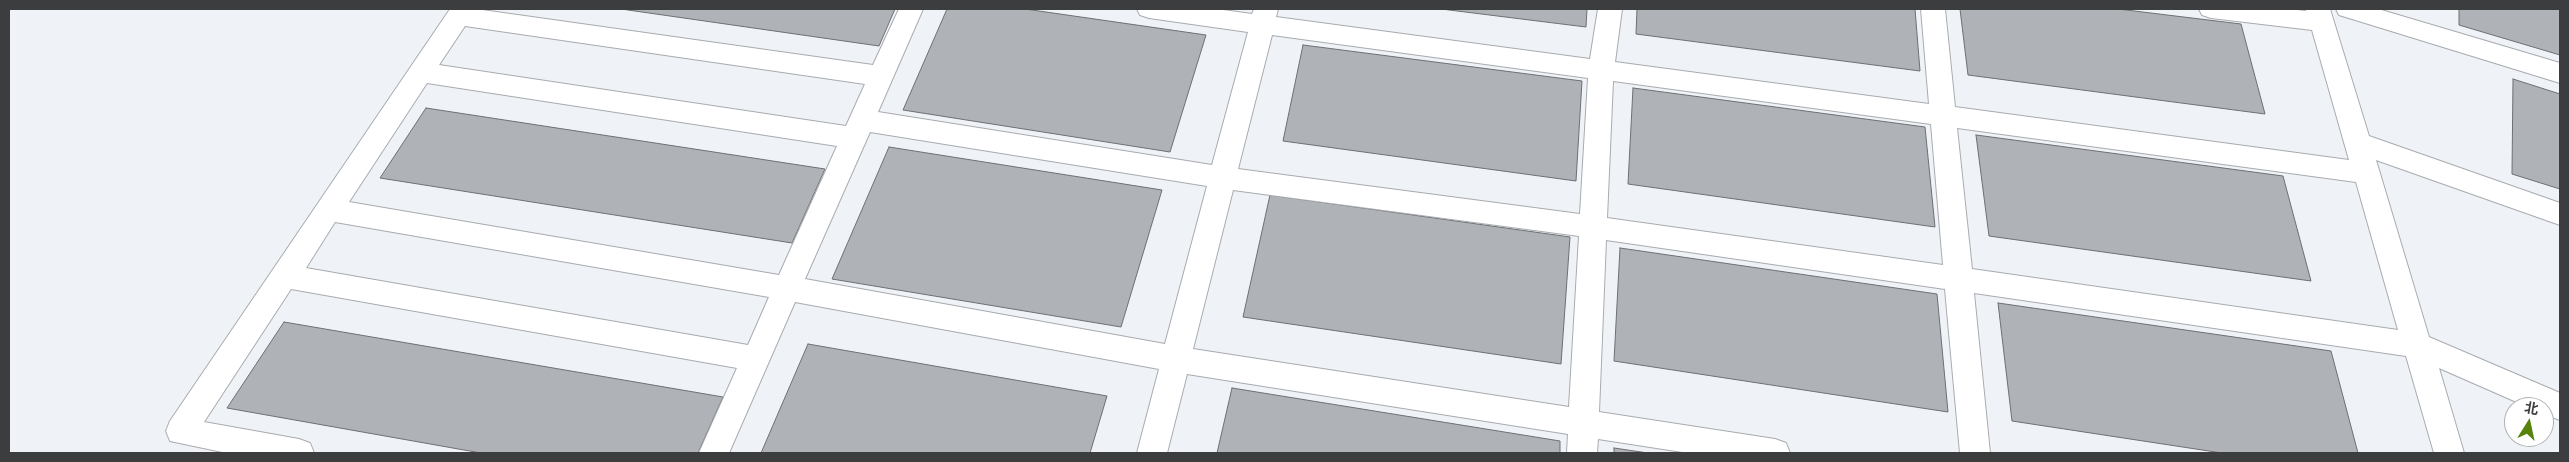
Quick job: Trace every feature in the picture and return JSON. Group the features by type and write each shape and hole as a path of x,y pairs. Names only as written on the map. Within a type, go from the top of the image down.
{"street":[{"path":"714,453 911,9"},
{"path":"1149,9 1264,16 1601,68 2367,173"},
{"path":"1582,453 1601,68 1610,9"},
{"path":"1933,9 1975,453"},
{"path":"2211,9 2320,16 2449,453"},
{"path":"2348,9 2560,73"},
{"path":"299,453 181,431 461,12 881,76"},
{"path":"1152,453 1264,16"},
{"path":"421,72 1594,227 2418,345 2560,407"},
{"path":"2358,143 2560,214"},
{"path":"329,210 787,288 1176,359 1775,453"},
{"path":"285,276 756,359"}],"building":[{"path":"621,9 895,9 879,46"},
{"path":"947,9 1025,9 1206,35 1170,152 903,110"},
{"path":"1441,9 1587,9 1586,27"},
{"path":"1637,9 1915,9 1920,71 1636,34"},
{"path":"1960,9 2118,9 2241,24 2265,114 1968,75"},
{"path":"2459,9 2560,9 2560,55 2459,25"},
{"path":"1303,45 1582,81 1576,181 1283,141"},
{"path":"2513,79 2560,94 2560,189 2512,174"},
{"path":"1633,88 1925,127 1935,227 1628,184"},
{"path":"426,108 825,169 792,243 380,178"},
{"path":"1976,135 2283,176 2311,281 1989,236"},
{"path":"889,147 1162,190 1121,327 832,279"},
{"path":"1270,195 1570,237 1561,364 1243,317"},
{"path":"1620,248 1937,294 1948,412 1614,361"},
{"path":"1998,303 2331,351 2358,453 2222,453 2012,421"},
{"path":"284,322 723,397 698,453 481,453 227,408"},
{"path":"808,344 1107,396 1090,453 761,453"},
{"path":"1232,388 1560,441 1560,453 1217,453"},
{"path":"1614,448 1648,453 1614,453"}]}
